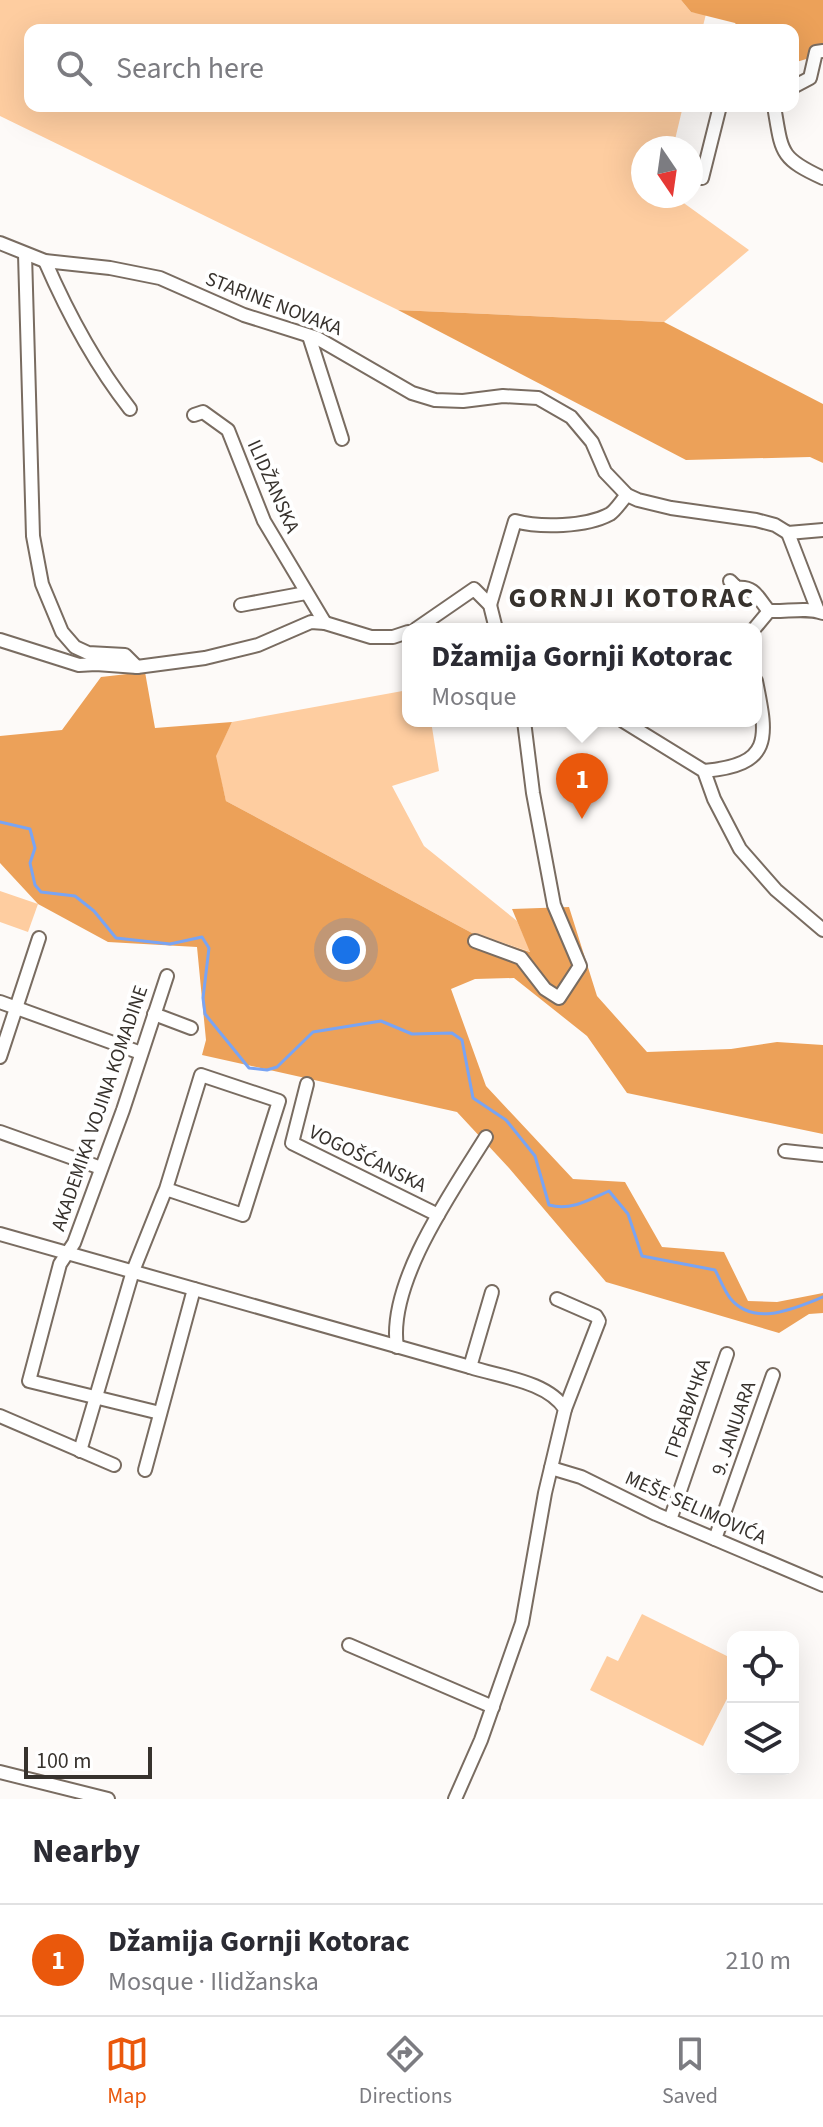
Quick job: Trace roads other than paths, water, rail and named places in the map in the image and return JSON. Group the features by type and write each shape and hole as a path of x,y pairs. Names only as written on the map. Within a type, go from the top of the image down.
{"street":[{"path":"799,84 810,78 816,52 823,51"},
{"path":"703,174 718,112"},
{"path":"775,112 788,159 823,178"},
{"name":"STARINE NOVAKA","path":"0,243 45,261 110,268 160,278 244,315 309,336 347,353 412,393 435,400 463,401 503,396 538,398 571,417 592,442 605,472 627,495"},
{"path":"25,254 33,536 46,597 67,639 79,650 125,655 137,667"},
{"path":"45,261 91,356 130,409"},
{"path":"309,336 342,439"},
{"name":"ILIDŽANSKA","path":"194,415 203,412 228,430 264,521 325,623"},
{"path":"494,623 490,605 502,555 515,521 550,527 576,523 611,513 627,495 671,508 756,520 775,525 788,533 821,612 769,611"},
{"path":"788,533 823,530"},
{"path":"730,581 737,588 747,587 753,591 769,611"},
{"path":"425,623 474,589 490,605"},
{"path":"241,605 306,593"},
{"path":"759,623 769,611"},
{"path":"0,640 79,665 137,667 205,658 258,645 311,622 325,623 371,637 402,634"},
{"path":"704,771 748,761 759,750 764,727 762,716"},
{"path":"475,941 521,958 545,989 559,998 580,966 554,905 533,793 525,727"},
{"path":"632,727 704,771 714,799 740,849 776,890 823,930"},
{"path":"643,735 644,727"},
{"path":"0,1057 39,938"},
{"name":"AKADEMIKA VOJINA KOMADINE","path":"160,1413 29,1381 60,1264 68,1254 101,1168 167,976"},
{"path":"0,1002 141,1053"},
{"path":"154,1014 191,1028"},
{"path":"80,1451 98,1399 133,1271 166,1189 201,1075 279,1101 243,1215 166,1189"},
{"name":"VOGOŠĆANSKA","path":"307,1084 292,1143 438,1215"},
{"path":"0,1132 101,1168"},
{"name":"VOGOŠĆANSKA","path":"397,1347 396,1329 404,1292 425,1238 486,1137"},
{"path":"785,1151 823,1155"},
{"name":"AKADEMIKA VOJINA KOMADINE","path":"1,1238 133,1271 397,1347"},
{"path":"145,1470 194,1289"},
{"path":"470,1367 492,1292"},
{"path":"455,1799 493,1707 522,1623 565,1409 599,1323 596,1316 557,1299"},
{"path":"397,1347 536,1387 553,1395 565,1409"},
{"name":"ГРБАВИЧКА","path":"670,1520 727,1354"},
{"name":"9. JANUARA","path":"715,1539 773,1375"},
{"path":"0,1416 114,1465"},
{"name":"MEŠE SELIMOVIĆA","path":"551,1468 581,1477 670,1520 823,1585"},
{"path":"349,1645 493,1707"},
{"path":"0,1772 108,1799"}],"waterway":[{"path":"0,822 30,829 35,848 30,863 35,885 41,892 75,896 94,911 116,938 170,944 202,937 209,948 203,998 205,1014 249,1068 267,1070 277,1067 313,1032 381,1021 412,1034 452,1033 462,1040 473,1098 506,1120 535,1156 549,1205 572,1206 609,1191 628,1214 642,1256 715,1270 730,1298 751,1312 775,1313 823,1297"}],"place":[{"name":"Džamija Gornji Kotorac","path":"582,819"}],"district":[{"name":"GORNJI KOTORAC","path":"632,597"}]}
